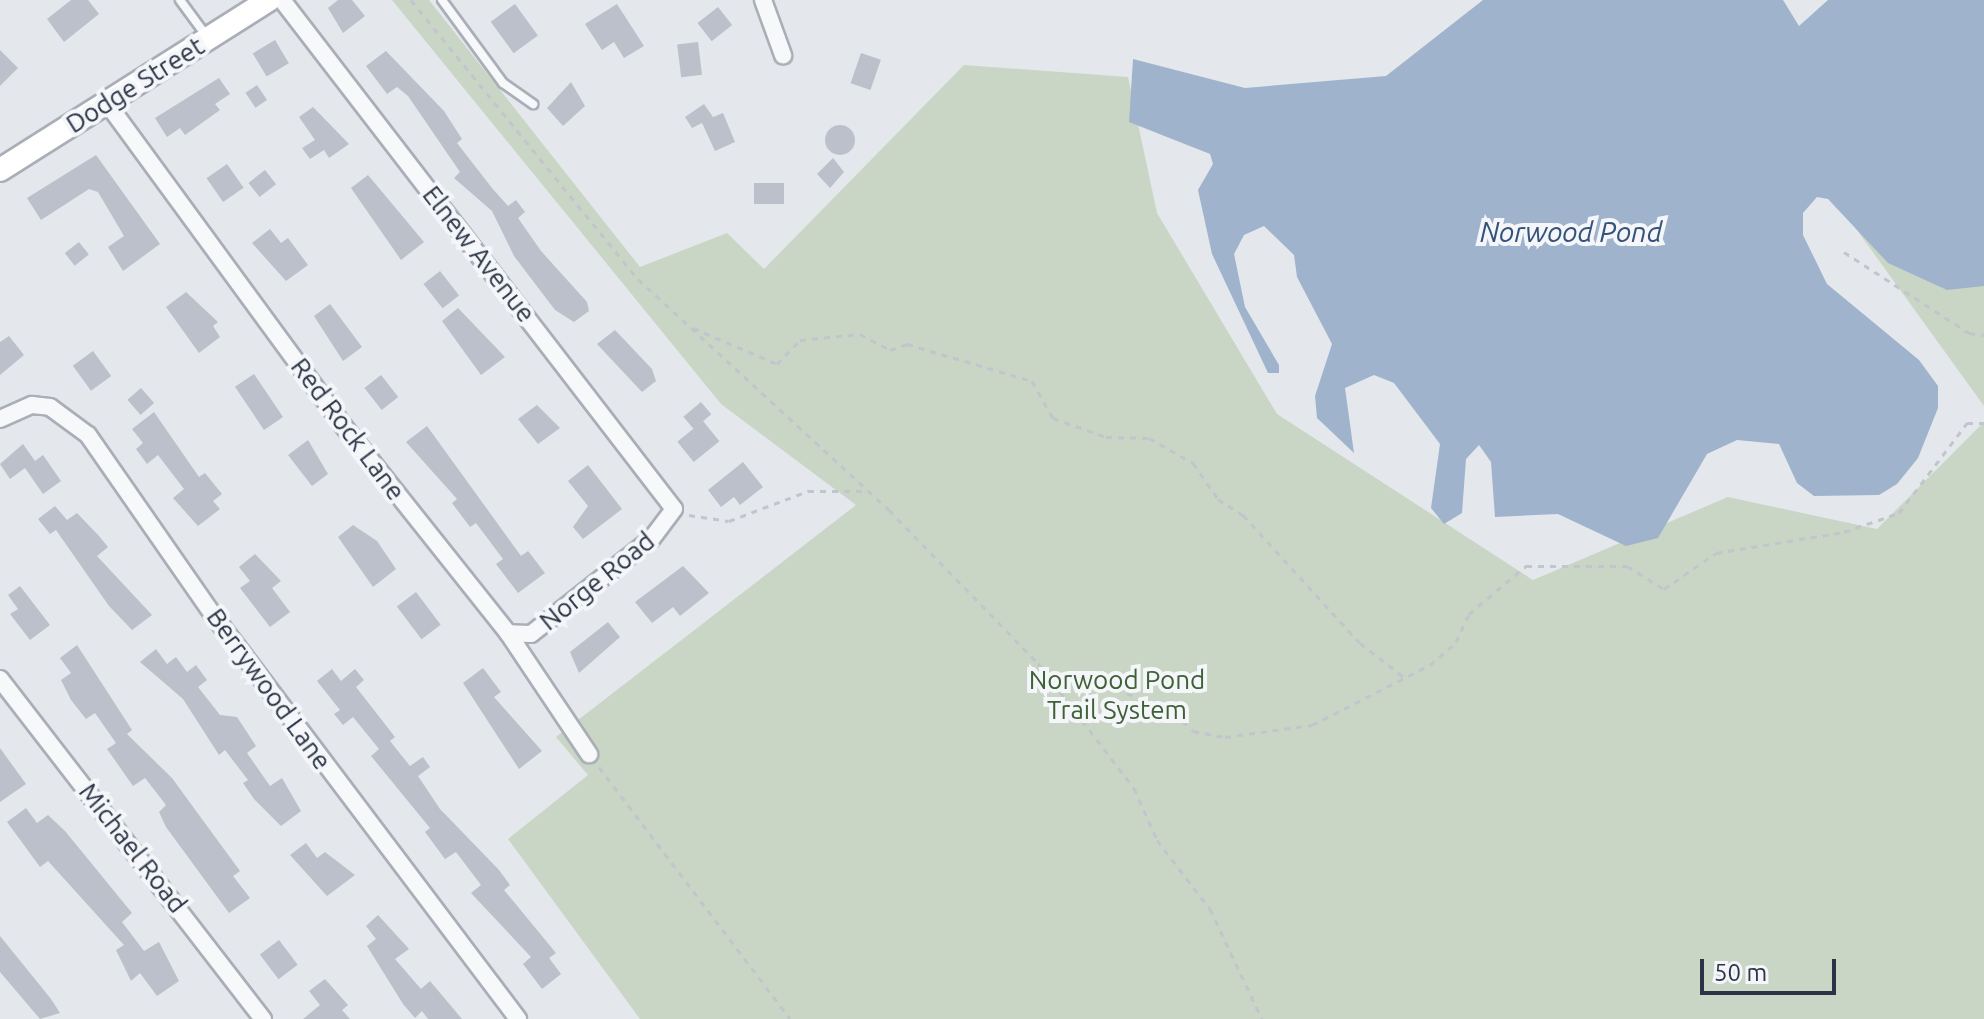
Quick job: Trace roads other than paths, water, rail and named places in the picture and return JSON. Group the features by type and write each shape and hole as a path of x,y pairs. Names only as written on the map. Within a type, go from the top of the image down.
{"main road":[{"name":"Dodge Street","path":"0,170 269,0"}],"street":[{"name":"Elnew Avenue","path":"282,0 674,509"},
{"path":"763,0 783,55"},
{"name":"Red Rock Lane","path":"107,103 341,423 508,633 589,754"},
{"name":"Berrywood Lane","path":"0,419 32,405 50,407 88,435 214,616 518,1019"},
{"name":"Norge Road","path":"508,633 539,628 651,539 674,509"},
{"name":"Michael Road","path":"0,679 263,1019"}],"lane":[{"path":"180,0 209,39"},
{"path":"442,0 503,83 533,104"}],"water":[{"name":"Norwood Pond","path":"1483,0 1783,0 1799,26 1828,0 1984,0 1984,286 1947,290 1888,263 1828,199 1817,197 1803,213 1803,235 1827,284 1919,360 1938,386 1938,408 1918,458 1897,484 1879,495 1814,496 1797,483 1779,444 1737,440 1707,454 1658,538 1626,546 1558,514 1495,517 1491,462 1479,445 1466,459 1462,513 1444,524 1431,508 1440,444 1394,383 1374,375 1345,388 1354,453 1317,418 1315,396 1332,344 1297,277 1294,255 1264,226 1244,235 1234,254 1245,307 1279,365 1279,373 1268,373 1212,254 1198,190 1213,164 1210,154 1129,122 1133,59 1245,88 1386,76"}],"park label":[{"name":"Norwood Pond Trail System","path":"1117,695"}]}
